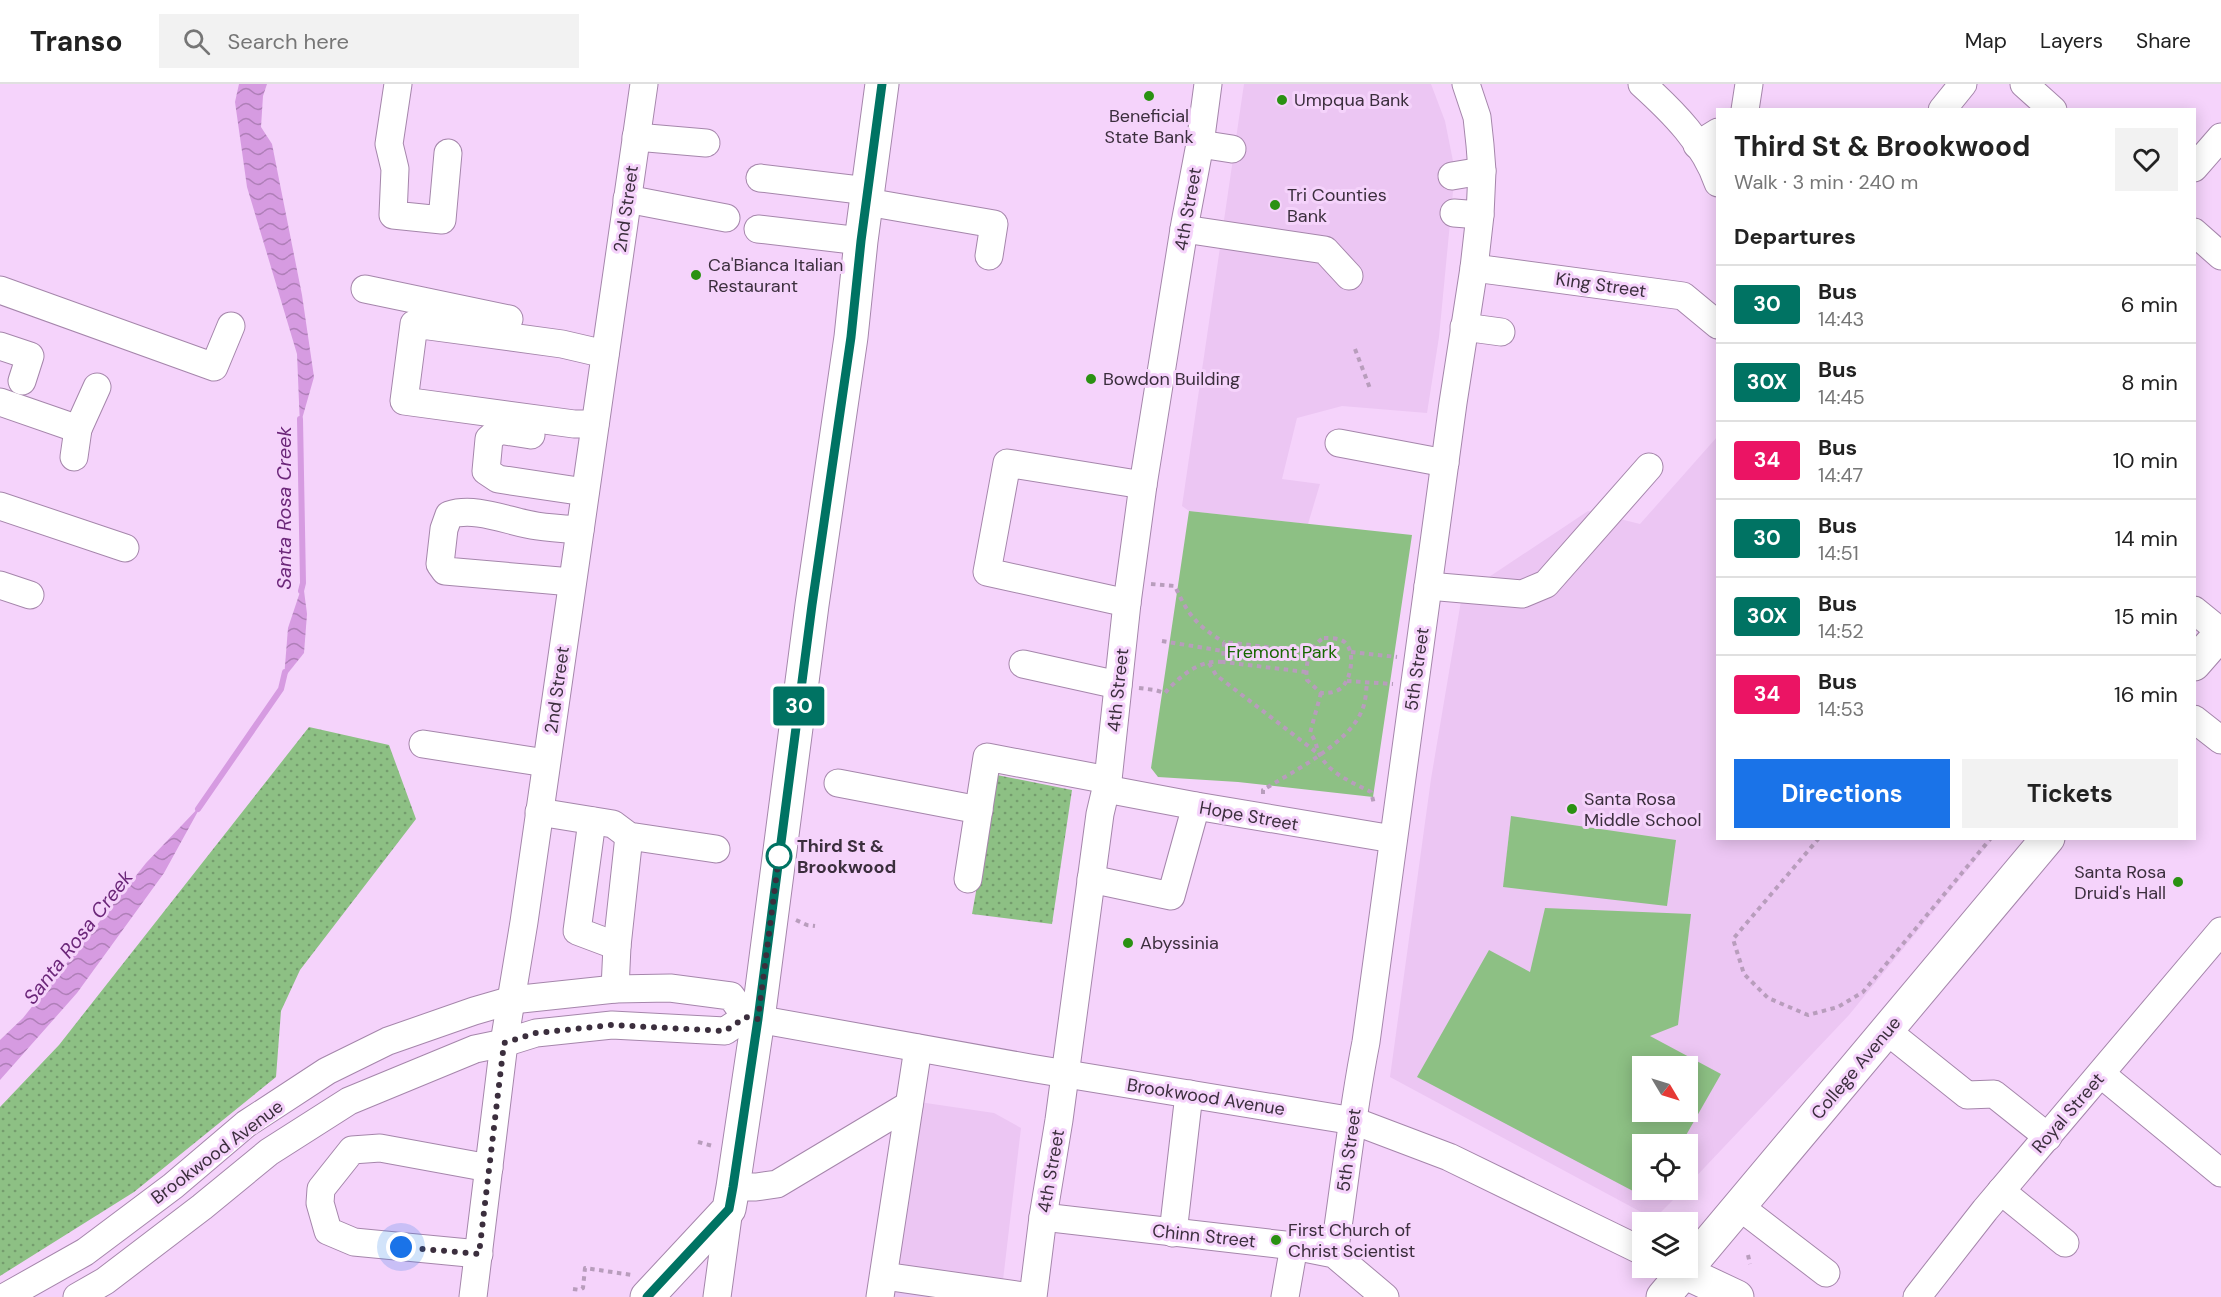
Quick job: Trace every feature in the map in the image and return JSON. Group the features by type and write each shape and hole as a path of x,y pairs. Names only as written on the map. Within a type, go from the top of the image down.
{"main road":[{"path":"641,1286 731,1198 752,1018 851,337 882,84"},
{"path":"2196,662 2221,632"},
{"name":"College Avenue","path":"1698,1250 1740,1207 2046,840"},
{"name":"College Avenue","path":"1663,1297 1674,1278"},
{"path":"1696,1278 1737,1297"}],"street":[{"path":"398,84 389,144 395,169 393,215 442,220 448,153"},
{"name":"2nd Street","path":"473,1297 504,1043 644,84"},
{"name":"4th Street","path":"1032,1297 1059,1120 1091,879 1107,784 1143,485 1208,84"},
{"name":"5th Street","path":"1334,1254 1357,1088 1366,1042 1445,463 1443,402 1465,282 1467,214 1482,171 1477,117 1466,84"},
{"path":"1642,84 1707,138 1716,177"},
{"path":"1745,108 1749,84"},
{"path":"1944,108 1963,84"},
{"path":"2024,84 2051,108"},
{"path":"636,137 706,142"},
{"path":"2196,166 2221,137"},
{"path":"1200,144 1232,149"},
{"path":"1452,176 1482,171"},
{"path":"760,178 867,196 994,224 989,256"},
{"path":"627,199 726,218"},
{"path":"758,229 861,241"},
{"path":"1184,229 1325,250 1349,276"},
{"path":"2196,234 2221,256"},
{"name":"King Street","path":"1465,282 1683,296 1716,323"},
{"path":"365,289 606,347"},
{"path":"0,290 214,367 231,326"},
{"path":"594,434 574,424 404,401 414,324 562,344 606,347"},
{"path":"1456,338 1501,332"},
{"path":"0,346 30,356 22,381"},
{"path":"74,457 78,429 97,387"},
{"path":"0,402 78,429"},
{"path":"585,492 498,479 486,471 489,439 499,430 594,434"},
{"path":"1339,443 1445,463"},
{"path":"1129,592 987,572 1007,463 1143,485"},
{"path":"1428,586 1522,594 1546,584 1649,467"},
{"path":"0,506 125,548"},
{"path":"572,582 445,571 440,564 444,529 449,515 471,512 536,526 580,530"},
{"path":"0,585 30,595"},
{"path":"2196,612 2221,632"},
{"path":"1023,664 1118,685"},
{"path":"2196,721 2221,740"},
{"path":"423,744 546,762"},
{"name":"Hope Street","path":"979,810 987,757 1196,806 1393,839"},
{"path":"838,783 979,810 968,879"},
{"path":"1091,879 1171,896 1196,806"},
{"path":"539,812 612,824 629,836 716,849"},
{"path":"592,821 577,931 617,946"},
{"path":"615,989 617,946 629,836"},
{"name":"Royal Street","path":"1917,1297 2001,1191 2219,938"},
{"name":"Brookwood Avenue","path":"5,1297 90,1247 173,1186 246,1124 327,1071 388,1041 512,1000 615,989 670,988 731,996 752,1018"},
{"name":"Brookwood Avenue","path":"77,1297 108,1289 269,1152 349,1101 475,1049 536,1033 612,1025 725,1031 752,1018 1065,1074 1354,1121 1449,1157 1632,1246"},
{"path":"1887,1031 1966,1095 1994,1094 2048,1137"},
{"path":"918,1048 882,1287 1032,1297"},
{"path":"2102,1074 2221,1173"},
{"path":"1173,1233 1189,1094"},
{"path":"717,1297 731,1198 756,1187 777,1184 909,1105"},
{"path":"479,1254 354,1242 328,1231 320,1203 321,1190 352,1150 380,1148 489,1168"},
{"path":"2001,1191 2066,1244"},
{"path":"1740,1207 1826,1273"},
{"name":"Chinn Street","path":"1043,1217 1294,1246 1334,1254 1385,1297"},
{"path":"1285,1297 1294,1246"},
{"path":"90,1247 108,1289"}],"path":[{"path":"1355,349 1371,391"},
{"path":"1129,592 1175,586 1187,611 1204,630 1224,642 1310,652"},
{"path":"1324,638 1343,640 1351,652 1347,681 1342,688 1334,693 1321,693 1307,680 1306,672 1310,652 1318,641 1324,638"},
{"path":"1162,641 1224,651"},
{"path":"1223,662 1224,642"},
{"path":"1351,652 1418,659"},
{"path":"1118,685 1165,693 1180,676 1209,663 1223,662 1306,672"},
{"path":"1209,663 1216,675 1320,755 1335,774 1371,792 1374,801"},
{"path":"1347,681 1415,687"},
{"path":"1260,818 1263,790 1320,755 1350,729 1362,711 1367,682"},
{"path":"1320,755 1310,733 1321,693"},
{"path":"1817,840 1733,939 1744,974 1768,998 1808,1015 1838,1007 1863,992 1989,840"},
{"path":"792,919 815,926"},
{"path":"698,1142 714,1146"},
{"path":"1748,1255 1750,1264"},
{"path":"573,1289 583,1288 585,1268 641,1286"}],"shaded area":[{"path":"1244,84 1431,84 1445,121 1455,171 1439,337 1427,413 1342,406 1297,418 1282,479 1320,484 1308,524 1189,511 1182,506"},
{"name":"Santa Rosa Middle School","path":"1716,438 1716,840 1992,840 1849,1015 1698,1174 1698,1134 1632,1134 1632,1200 1673,1200 1661,1212 1641,1212 1390,1077 1431,779 1462,595 1588,511 1640,524"},
{"path":"919,1102 994,1113 1021,1128 1001,1297 882,1297"}],"green space":[{"name":"Fremont Park","path":"1189,511 1412,535 1373,797 1238,782 1158,777 1151,768"},
{"path":"309,727 389,745 416,819 300,970 281,1011 276,1077 134,1192 0,1276 0,1107 59,1045"},
{"path":"997,775 1072,790 1052,924 972,914"},
{"path":"1511,816 1676,840 1667,906 1503,887"},
{"path":"1545,908 1691,914 1678,1025 1650,1036 1687,1056 1632,1056 1632,1122 1694,1122 1687,1134 1632,1134 1632,1190 1417,1077 1489,950 1530,972"},
{"path":"1698,1062 1721,1074 1698,1114"}],"water":[{"path":"239,84 267,84 263,96 261,127 272,144 302,295 314,377 300,426 297,354 247,187 235,102"},
{"path":"303,583 307,614 304,653 284,678 288,628"},
{"path":"202,804 164,873 77,993 0,1080 0,1040 23,1018 146,863"}],"waterway":[{"name":"Santa Rosa Creek","path":"300,419 303,583 301,591"},
{"name":"Santa Rosa Creek","path":"198,809 281,689 285,672"}],"bus line":[{"name":"30","path":"647,1297 729,1209 758,1019 812,605 851,337 882,84"}],"place":[{"name":"Beneficial State Bank","path":"1149,96"},
{"name":"Umpqua Bank","path":"1282,100"},
{"name":"Tri Counties Bank","path":"1275,205"},
{"name":"Ca'Bianca Italian Restaurant","path":"696,275"},
{"name":"Bowdon Building","path":"1091,379"},
{"name":"Santa Rosa Middle School","path":"1572,809"},
{"name":"Third St & Brookwood","path":"779,856"},
{"name":"Santa Rosa Druid's Hall","path":"2178,882"},
{"name":"Abyssinia","path":"1128,943"},
{"name":"First Church of Christ Scientist","path":"1276,1240"}],"route":[{"path":"401,1247 479,1254 504,1043 536,1033 612,1025 725,1031 746,1017 758,1019 779,856"}]}
